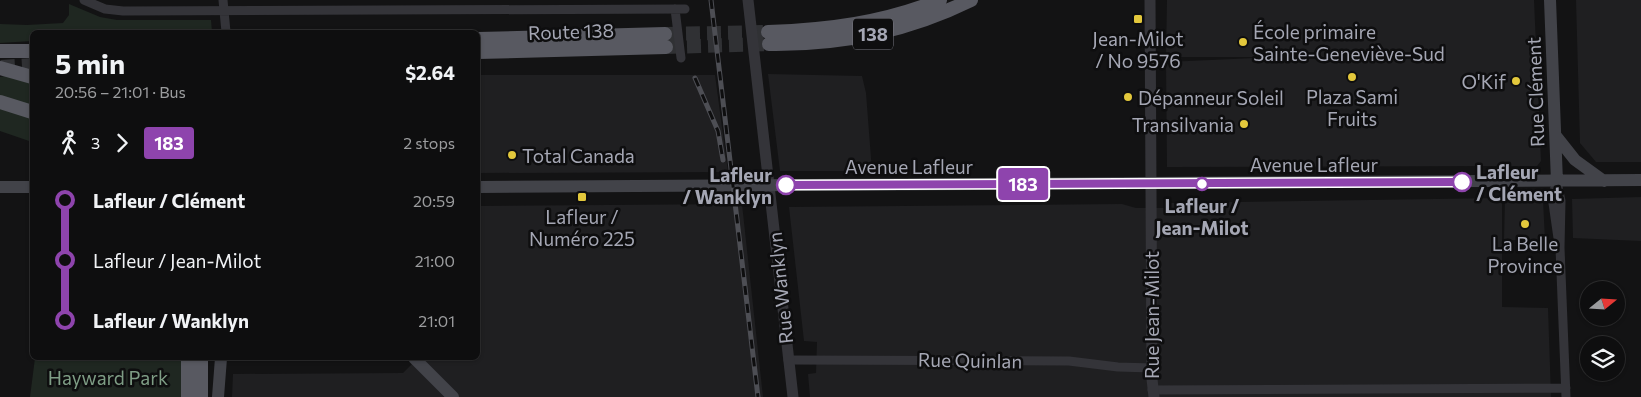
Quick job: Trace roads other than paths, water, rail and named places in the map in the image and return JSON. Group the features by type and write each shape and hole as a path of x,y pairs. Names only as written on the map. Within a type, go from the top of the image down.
{"highway":[{"name":"138","path":"940,0 893,16 852,26 768,38 826,42 868,36 928,19 972,0"},
{"name":"Route 138","path":"480,39 666,41 480,52"},
{"path":"0,51 30,51"},
{"path":"0,68 30,76"},
{"path":"0,102 30,111"},
{"path":"188,360 188,397"},
{"path":"201,360 201,397"}],"main road":[{"name":"Rue Clément","path":"1550,0 1557,182"},
{"path":"1556,136 1575,160 1604,181"},
{"name":"Avenue Lafleur","path":"480,187 1641,180"},
{"path":"0,187 30,187"},
{"path":"218,397 221,360"},
{"path":"416,360 453,397"}],"street":[{"path":"84,0 116,11 685,9"},
{"path":"223,0 226,30"},
{"name":"Rue Wanklyn","path":"748,0 793,397"},
{"name":"Rue Jean-Milot","path":"1150,0 1152,395"},
{"path":"675,9 680,58"},
{"name":"Rue Clément","path":"1557,182 1552,203 1560,248 1566,392"},
{"name":"Rue Quinlan","path":"788,360 1069,361 1118,367 1152,368"},
{"path":"1152,395 1566,392"}],"tunnel":[{"path":"665,34 768,32"},
{"path":"666,47 769,44"},
{"path":"1,67 30,65"}],"railway":[{"path":"711,0 758,397"},
{"path":"695,78 718,131 723,160"}],"place":[{"name":"Jean-Milot / No 9576","path":"1138,19"},
{"name":"École primaire Sainte-Geneviève-Sud","path":"1243,42"},
{"name":"Plaza Sami Fruits","path":"1352,77"},
{"name":"O'Kif","path":"1516,81"},
{"name":"Dépanneur Soleil","path":"1128,97"},
{"name":"Transilvania","path":"1244,124"},
{"name":"Total Canada","path":"512,155"},
{"name":"Lafleur / Clément","path":"1462,182"},
{"name":"Lafleur / Jean-Milot","path":"1202,184"},
{"name":"Lafleur / Wanklyn","path":"786,185"},
{"name":"Lafleur / Numéro 225","path":"582,197"},
{"name":"La Belle Province","path":"1525,224"}],"park label":[{"name":"Hayward Park","path":"108,377"}]}
